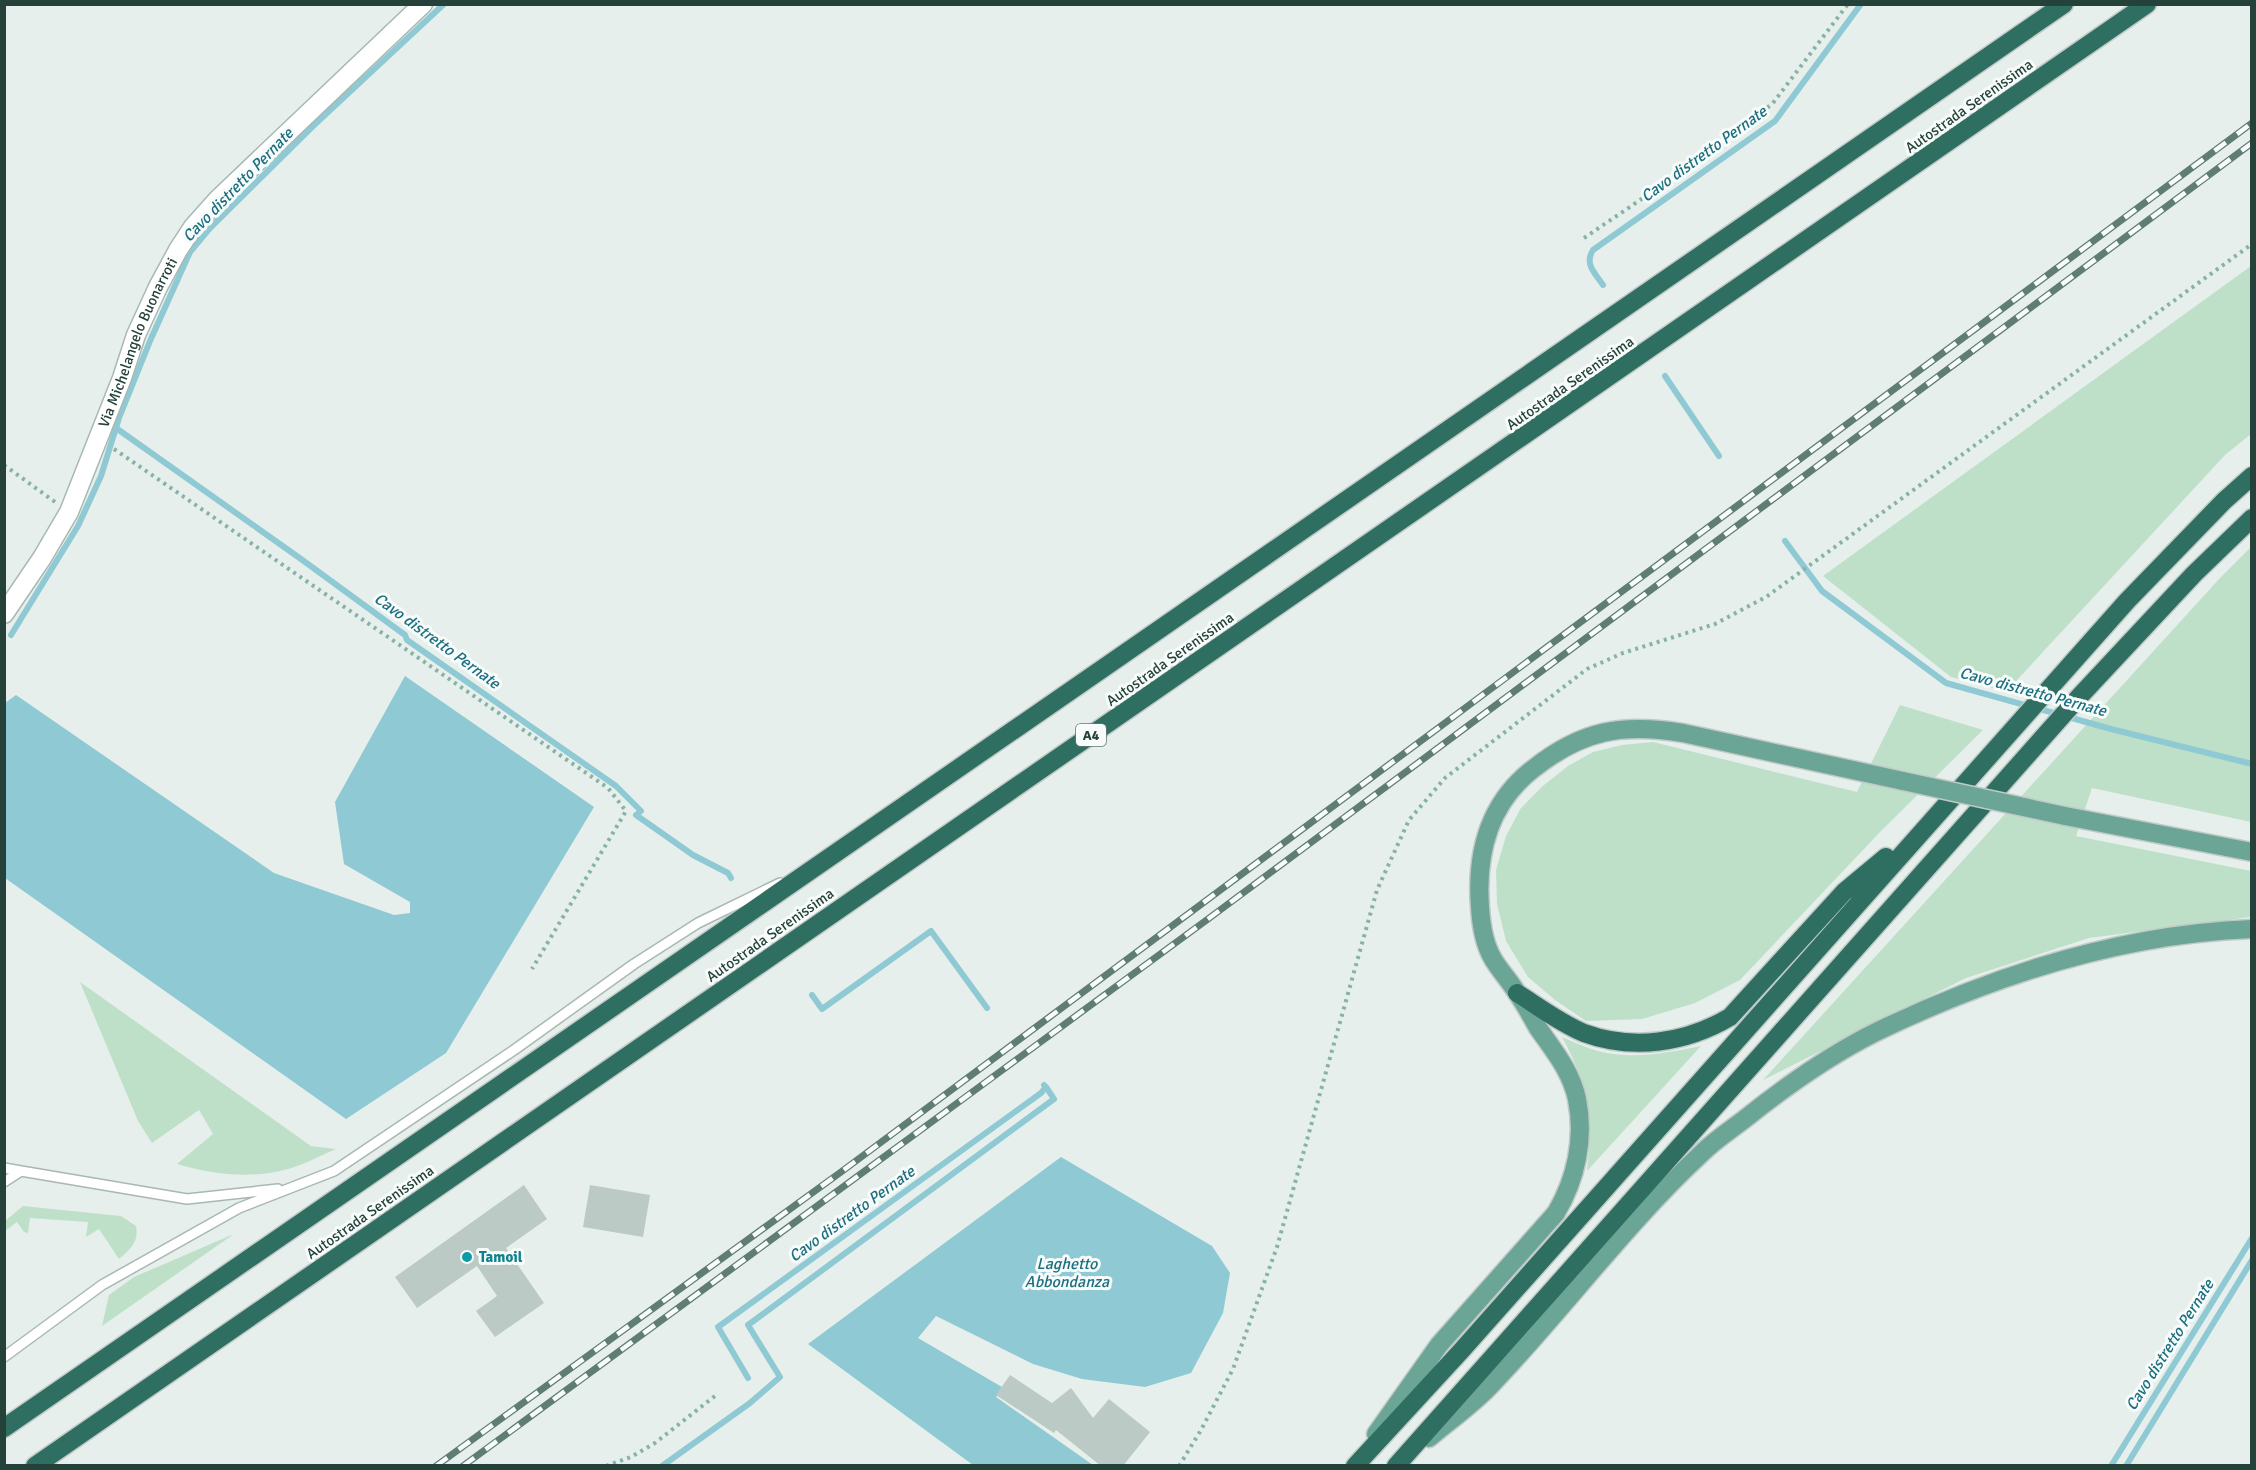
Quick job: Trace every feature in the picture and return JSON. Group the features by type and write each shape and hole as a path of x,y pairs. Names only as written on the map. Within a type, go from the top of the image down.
{"highway":[{"name":"Autostrada Serenissima","path":"4,1428 2064,4"},
{"name":"Autostrada Serenissima","path":"35,1466 2146,4"},
{"path":"1355,1466 1461,1351 1931,819 2127,601 2224,501 2252,476"},
{"path":"1397,1465 2063,715 2194,574 2252,518"},
{"path":"1517,993 1554,1018 1605,1039 1632,1043 1659,1042 1709,1029 1730,1017 1844,892 1931,819"}],"main road":[{"path":"1355,1466 1439,1345 1556,1213 1572,1179 1577,1159 1580,1128 1573,1084 1560,1058 1492,958 1481,923 1479,868 1485,837 1495,815 1512,790 1526,774 1568,745 1610,731 1657,729 2065,816 2252,852"},
{"path":"1397,1465 1488,1388 1663,1191 1704,1150 1774,1096 1820,1066 1874,1033 2008,978 2126,945 2177,936 2252,929"}],"street":[{"name":"Via Michelangelo Buonarroti","path":"4,614 42,558 69,512 122,378 136,335 173,260 194,227 218,199 423,4"}],"lane":[{"path":"4,1357 102,1285 239,1208 323,1177 374,1146 634,964 698,923 818,864"},
{"path":"4,1168 187,1199 293,1188"},
{"path":"4,1182 21,1171"}],"path":[{"path":"1584,238 1723,144 1773,103 1848,4"},
{"path":"1179,1466 1233,1369 1277,1246 1377,891 1409,820 1445,778 1587,669 1623,653 1715,624 1766,597 2252,244"},
{"path":"117,451 608,788 626,811 532,969"},
{"path":"4,465 69,512"},
{"path":"606,1466 631,1457 655,1443 715,1396"}],"green space":[{"path":"2251,266 2251,434 2225,455 2006,692 1951,677 1823,576"},
{"path":"2251,547 2251,822 2092,788 2076,836 2251,871 2251,917 2089,938 1966,978 1763,1080 2220,578"},
{"path":"1900,705 1983,730 1881,831 1740,980 1695,1003 1642,1019 1586,1021 1555,1000 1528,977 1506,941 1497,904 1496,870 1506,836 1521,808 1544,785 1568,766 1593,752 1622,745 1653,742 1857,792"},
{"path":"80,982 311,1146 336,1149 291,1168 271,1173 244,1175 217,1173 177,1164 213,1134 199,1110 152,1143 138,1121"},
{"path":"1562,1037 1594,1050 1624,1055 1662,1053 1701,1046 1587,1171 1589,1117 1587,1102 1578,1071"},
{"path":"23,1206 121,1216 136,1226 135,1241 119,1259 99,1229 86,1237 88,1222 30,1218 28,1233 24,1232 17,1222 5,1231 5,1221"},
{"path":"234,1234 102,1326 109,1295 134,1277"}],"water":[{"path":"405,676 594,807 446,1053 346,1119 5,878 5,703 16,695 274,873 394,915 410,913 410,902 344,864 335,802"},
{"name":"Laghetto Abbondanza","path":"1061,1157 1212,1246 1230,1273 1223,1313 1191,1373 1145,1387 1082,1379 1033,1364 936,1316 918,1338 1002,1387 996,1397 1093,1465 973,1465 808,1344"}],"building":[{"name":"Tamoil","path":"524,1185 547,1219 506,1248 544,1303 495,1337 476,1311 497,1296 477,1266 417,1308 395,1277"},
{"path":"590,1185 650,1195 643,1237 583,1227"},
{"path":"1010,1375 1052,1403 1071,1388 1093,1418 1109,1399 1150,1432 1123,1466 1101,1466 1056,1430 1054,1433 996,1395"}],"waterway":[{"name":"Cavo distretto Pernate","path":"11,635 78,526 101,476 119,418 150,341 190,252 210,228 312,127 444,4"},
{"name":"Cavo distretto Pernate","path":"1603,285 1590,264 1593,250 1775,121 1861,4"},
{"name":"Cavo distretto Pernate","path":"1665,376 1719,456"},
{"name":"Cavo distretto Pernate","path":"116,428 301,559 405,635 407,640 616,786 641,811 636,815 693,855 728,873 731,878"},
{"name":"Cavo distretto Pernate","path":"1785,541 1822,591 1946,683 2111,729 2252,764"},
{"name":"Cavo distretto Pernate","path":"812,995 822,1009 931,931 987,1008"},
{"name":"Cavo distretto Pernate","path":"748,1378 718,1327 1041,1093 1046,1087 1044,1085"},
{"path":"662,1466 750,1403 780,1377 748,1325 1054,1099 1046,1087"},
{"name":"Cavo distretto Pernate","path":"2111,1466 2252,1238"},
{"name":"Cavo distretto Pernate","path":"2126,1466 2252,1260"}],"railway":[{"path":"436,1466 841,1172 2252,123"},
{"path":"463,1466 1208,919 2252,143"}],"place":[{"name":"Tamoil","path":"467,1257"}]}
